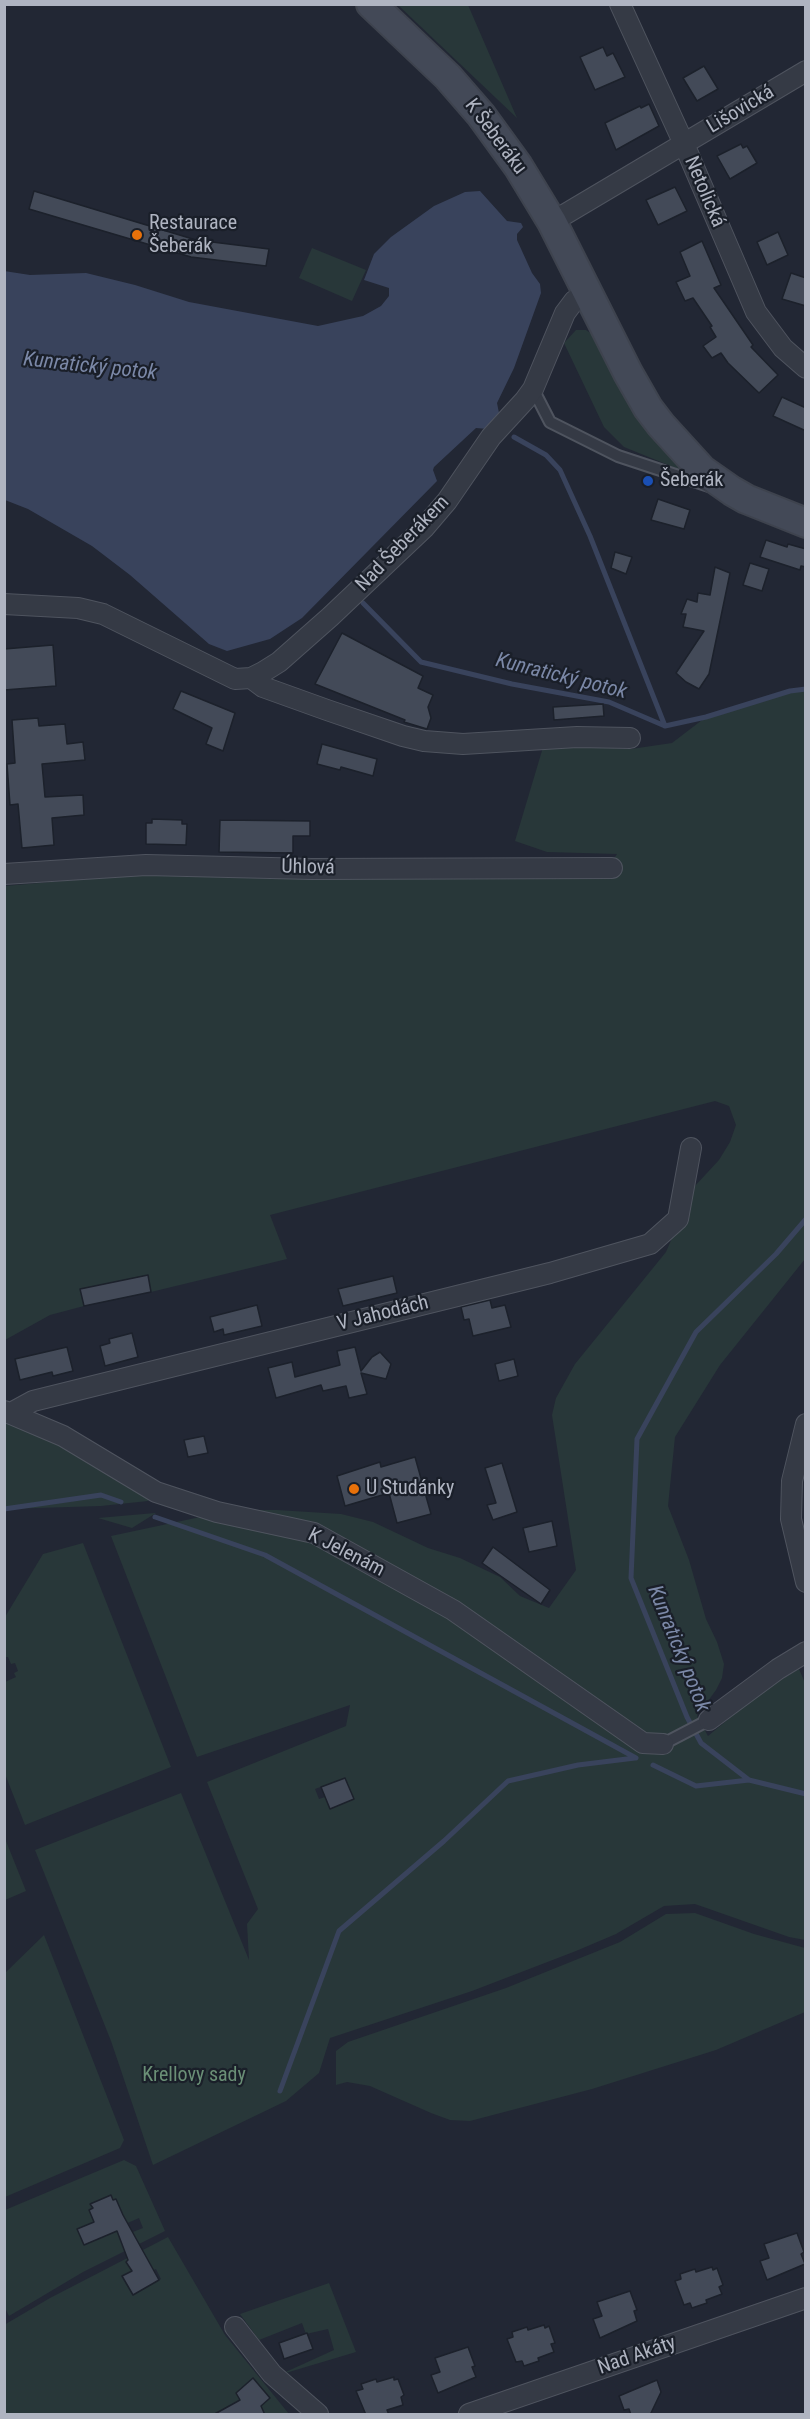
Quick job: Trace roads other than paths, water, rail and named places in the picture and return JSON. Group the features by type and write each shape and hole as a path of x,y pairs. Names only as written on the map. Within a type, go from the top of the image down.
{"street":[{"name":"K Šeberáku","path":"371,4 424,53 467,99 507,150 552,222 648,408 702,470 746,499 806,523"},
{"name":"Netolická","path":"620,4 684,144 756,312 783,348 806,368"},
{"name":"Lišovická","path":"552,222 806,71"},
{"path":"533,389 565,313 574,301 588,292"},
{"name":"Nad Šeberákem","path":"251,678 287,655 424,528 447,501 491,437 533,389"},
{"path":"4,604 78,608 103,614 219,673 235,679 251,678 263,687 403,736 424,741 464,744 577,738 630,738"},
{"name":"Úhlová","path":"4,874 146,865 312,869 612,868"},
{"name":"V Jahodách","path":"8,1412 33,1401 550,1273 650,1244 678,1219 692,1148"},
{"name":"K Jelenám","path":"8,1412 63,1436 156,1492 217,1512 314,1533 453,1610 643,1743 663,1744"},
{"path":"805,1582 791,1519 792,1480 806,1424"},
{"path":"709,1720 778,1669 806,1653"},
{"name":"Nad Akáty","path":"469,2415 806,2298"},
{"path":"235,2327 272,2374 318,2415"}],"lane":[{"path":"533,389 550,422 618,456 700,485 732,491"},
{"path":"663,1744 709,1720"}],"water":[{"path":"480,191 507,221 521,223 523,227 517,234 517,240 532,273 540,284 541,293 514,368 497,403 499,413 488,429 476,428 434,467 437,481 302,618 270,639 227,651 209,644 130,575 92,546 28,509 5,500 4,271 30,275 86,273 189,302 318,326 363,316 381,306 389,296 389,288 364,280 374,254 391,237 434,206 465,192"}],"waterway":[{"path":"514,437 546,455 560,470 590,536 665,726"},
{"name":"Kunratický potok","path":"363,603 421,662 512,684 609,702 665,726 706,717 790,691 806,689"},
{"name":"Kunratický potok","path":"806,1219 776,1254 696,1332 637,1439 631,1578 687,1717 701,1743 749,1780 806,1794"},
{"path":"4,1509 101,1495 121,1502"},
{"path":"155,1517 265,1555 636,1758"},
{"path":"280,2091 339,1931 444,1841 508,1781 578,1765 635,1758"},
{"path":"653,1765 696,1786 749,1780"}],"place":[{"name":"Restaurace Šeberák","path":"137,235"},
{"name":"Šeberák","path":"648,481"},
{"name":"U Studánky","path":"354,1489"}],"park label":[{"name":"Krellovy sady","path":"194,2076"}]}
